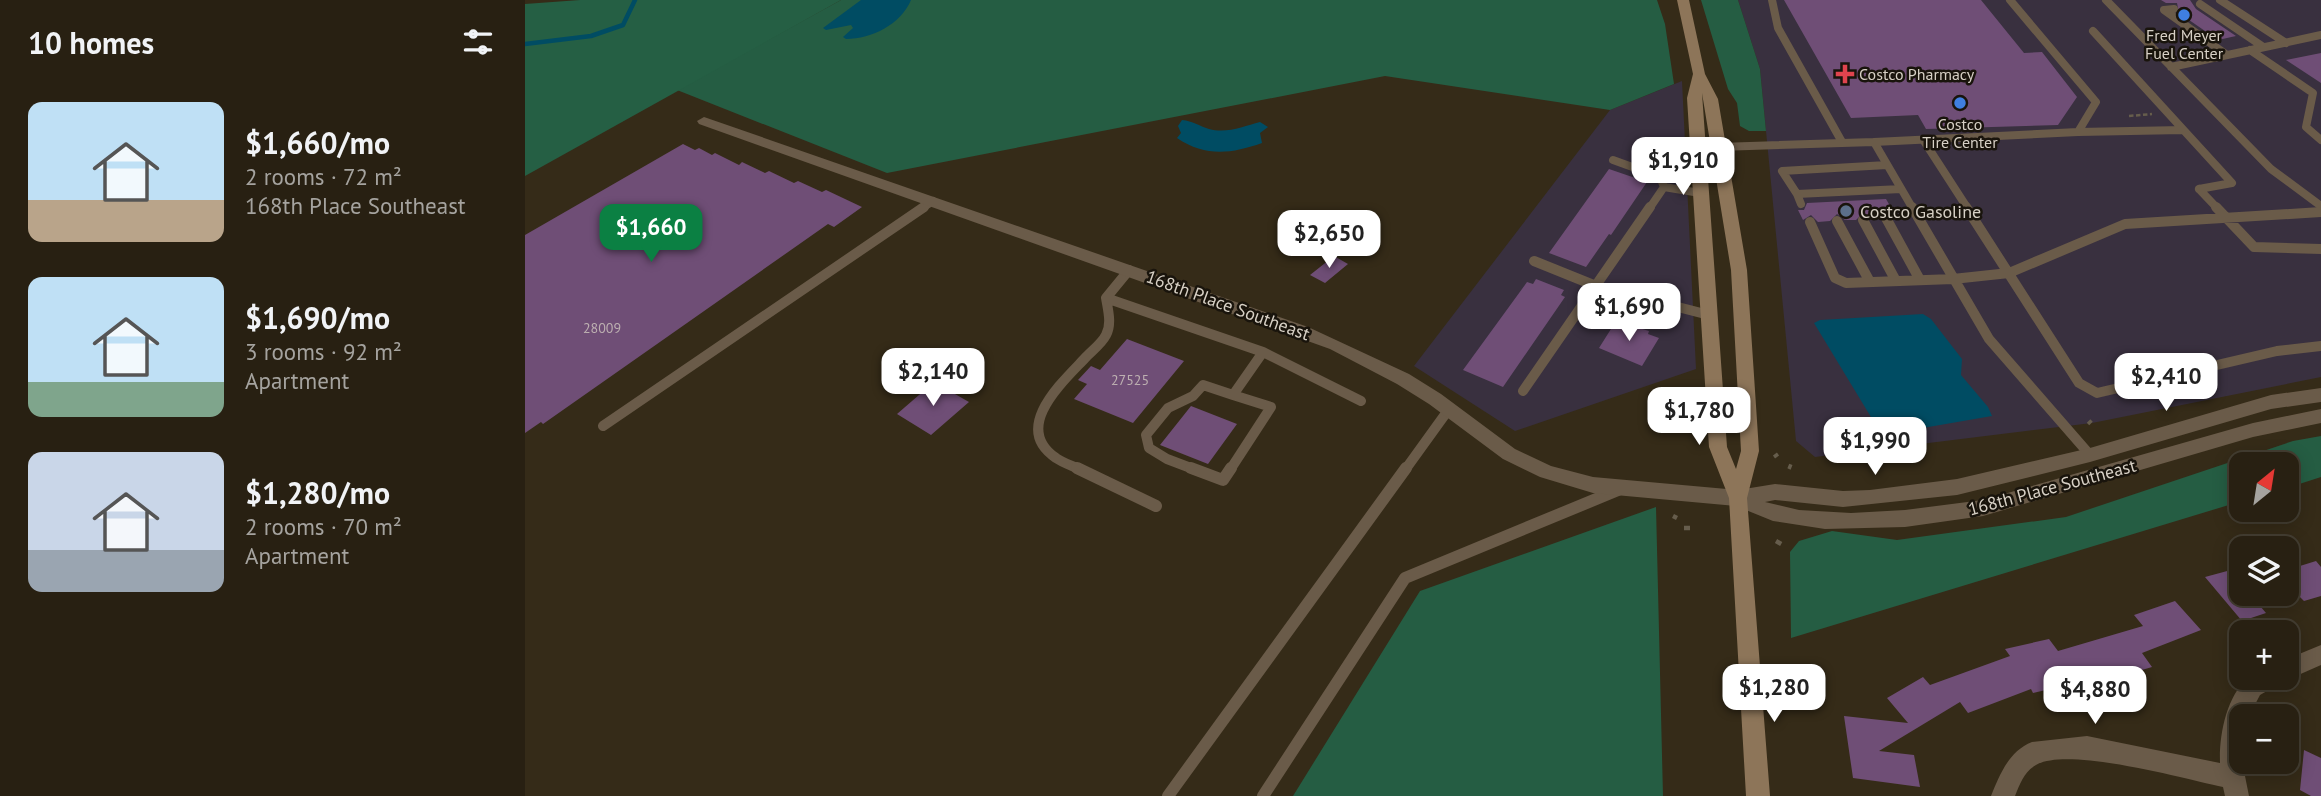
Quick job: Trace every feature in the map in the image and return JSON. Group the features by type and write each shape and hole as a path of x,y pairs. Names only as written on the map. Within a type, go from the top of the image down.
{"street":[{"path":"1683,0 1699,74 1711,99 1739,270 1749,451 1738,498 1758,796"},
{"path":"1699,74 1693,98 1718,447 1738,498"},
{"name":"168th Place Southeast","path":"704,121 1336,345 1403,379 1449,409 1494,444 1526,463 1570,479 1623,488 1738,498 1775,492 1843,499 1921,493 2090,455 2271,402 2321,395"},
{"path":"1700,193 1717,197 1722,233 1739,270"},
{"name":"168th Place Southeast","path":"1738,498 1772,513 1833,520 1911,519 1940,515 1983,508 2253,430 2321,416"},
{"path":"2299,665 2321,655"},
{"path":"2003,796 2015,769 2032,753 2087,747 2233,786 2231,740 2239,713 2251,690"}],"lane":[{"path":"1772,0 1778,28 1842,142"},
{"path":"2010,0 2096,102 2078,132"},
{"path":"2106,0 2271,169 2321,206"},
{"path":"2262,46 2199,5 2220,0 2286,43"},
{"path":"2174,9 2164,10 2227,55"},
{"path":"2093,31 2232,183 2199,189 2254,247 2321,249"},
{"path":"2171,67 2321,35"},
{"path":"2249,50 2313,93 2306,127 2321,140"},
{"path":"1719,147 2183,130"},
{"path":"1924,141 2079,383 2097,393 2277,351 2321,346"},
{"path":"1874,142 1989,339 2090,455"},
{"path":"1523,391 1664,187 1660,177 1613,160"},
{"path":"1801,204 1782,171 1887,165"},
{"path":"1664,187 1700,193"},
{"path":"1797,194 1901,189"},
{"path":"1871,190 1876,200"},
{"path":"1848,192 1853,201"},
{"path":"1822,193 1827,202"},
{"path":"603,426 933,201"},
{"path":"1810,222 1839,281 1870,282 1953,279 2009,273 2125,224 2321,212"},
{"path":"1886,218 1920,281"},
{"path":"1863,219 1896,281"},
{"path":"1837,221 1870,282"},
{"path":"1534,261 1596,286 1709,314"},
{"path":"1129,270 1106,298 1109,320 1106,335 1046,401 1038,421 1040,439 1056,458 1156,506"},
{"path":"1106,298 1263,352 1361,401"},
{"path":"1233,395 1263,352"},
{"path":"1203,385 1233,395 1271,407 1223,480 1167,459 1149,448 1146,435 1168,408 1193,396 1203,385"},
{"path":"1168,796 1449,409"},
{"path":"1263,796 1405,578 1623,488"}],"path":[{"path":"2088,424 2092,420"},
{"path":"1789,469 1791,464"},
{"path":"1776,541 1783,545"}],"shaded area":[{"path":"1738,0 2321,0 2321,377 2092,423 1815,457 1796,441 1760,69"},
{"path":"1682,81 1696,369 1515,431 1414,366 1610,110"}],"green space":[{"path":"580,0 841,0 525,176 525,4"},
{"path":"841,0 1657,0 1665,24 1674,84 1610,110 1385,76 887,173 677,90"},
{"path":"1701,0 1738,0 1760,69 1766,131 1749,131 1740,126 1737,103 1728,89"},
{"path":"2321,436 2321,477 2299,484 2299,452 2260,452 2293,441"},
{"path":"2229,462 2229,505 1791,638 1790,552 1799,541 1832,531 1897,540 2066,517"},
{"path":"1656,507 1663,796 1293,796 1420,591"}],"water":[{"path":"861,0 911,0 893,23 866,36 846,39 843,37 853,28 851,25 826,30 823,28"},
{"path":"1182,120 1222,131 1260,122 1268,127 1260,133 1262,143 1240,150 1218,152 1198,148 1177,138 1181,133 1178,126"},
{"path":"1923,314 1931,319 1962,359 1961,375 1988,407 1992,416 1888,434 1877,427 1814,323 1820,320"}],"building":[{"path":"1784,0 1981,0 2024,53 2042,52 2077,97 2058,125 1926,129 1918,115 1851,118"},
{"path":"2161,0 2190,0 2196,9 2236,36 2218,40 2179,13 2177,3"},
{"path":"2321,53 2321,83 2286,60"},
{"path":"683,144 712,155 715,153 739,165 742,162 765,173 769,171 794,183 798,181 822,192 826,190 862,207 834,227 828,224 543,424 541,422 525,433 525,235"},
{"path":"1609,169 1647,182 1586,267 1549,253"},
{"name":"Costco Gasoline","path":"1886,199 1897,218 1885,211 1880,214 1879,219 1871,219 1863,213 1856,220 1845,220 1837,214 1830,221 1818,222 1811,215 1803,220 1798,210 1804,210 1807,203"},
{"path":"1334,256 1348,264 1325,283 1310,275"},
{"path":"1536,279 1564,290 1561,295 1565,297 1503,387 1463,370 1527,282 1533,284"},
{"path":"1616,321 1649,331 1648,334 1659,338 1642,366 1599,348"},
{"path":"1127,339 1184,361 1133,423 1074,399 1087,384 1078,380 1091,366 1100,370"},
{"path":"934,382 969,402 931,435 897,414"},
{"path":"1191,406 1237,424 1208,464 1160,445"},
{"path":"2316,561 2321,567 2321,596 2304,601 2299,596 2299,566"},
{"path":"2229,571 2229,606 2205,577"},
{"path":"2175,601 2201,630 2142,653 2152,667 2125,675 2139,694 2116,701 2090,667 2056,675 2063,686 2033,693 2031,689 1968,713 1960,702 1879,751 1914,755 1920,787 1853,778 1844,716 1908,723 1887,698 1923,677 1930,685 2010,656 2005,649 2049,639 2058,651 2143,626 2134,615"},
{"path":"2229,606 2260,606 2266,613 2245,620 2241,620"},
{"path":"2304,750 2321,758 2321,796 2311,796 2300,790"}],"waterway":[{"path":"525,44 591,36 623,25 635,0"}],"place":[{"name":"Fred Meyer Fuel Center","path":"2184,15"},
{"name":"Costco Pharmacy","path":"1845,74"},
{"name":"Costco Tire Center","path":"1960,103"},
{"name":"Costco Gasoline","path":"1846,211"}]}
